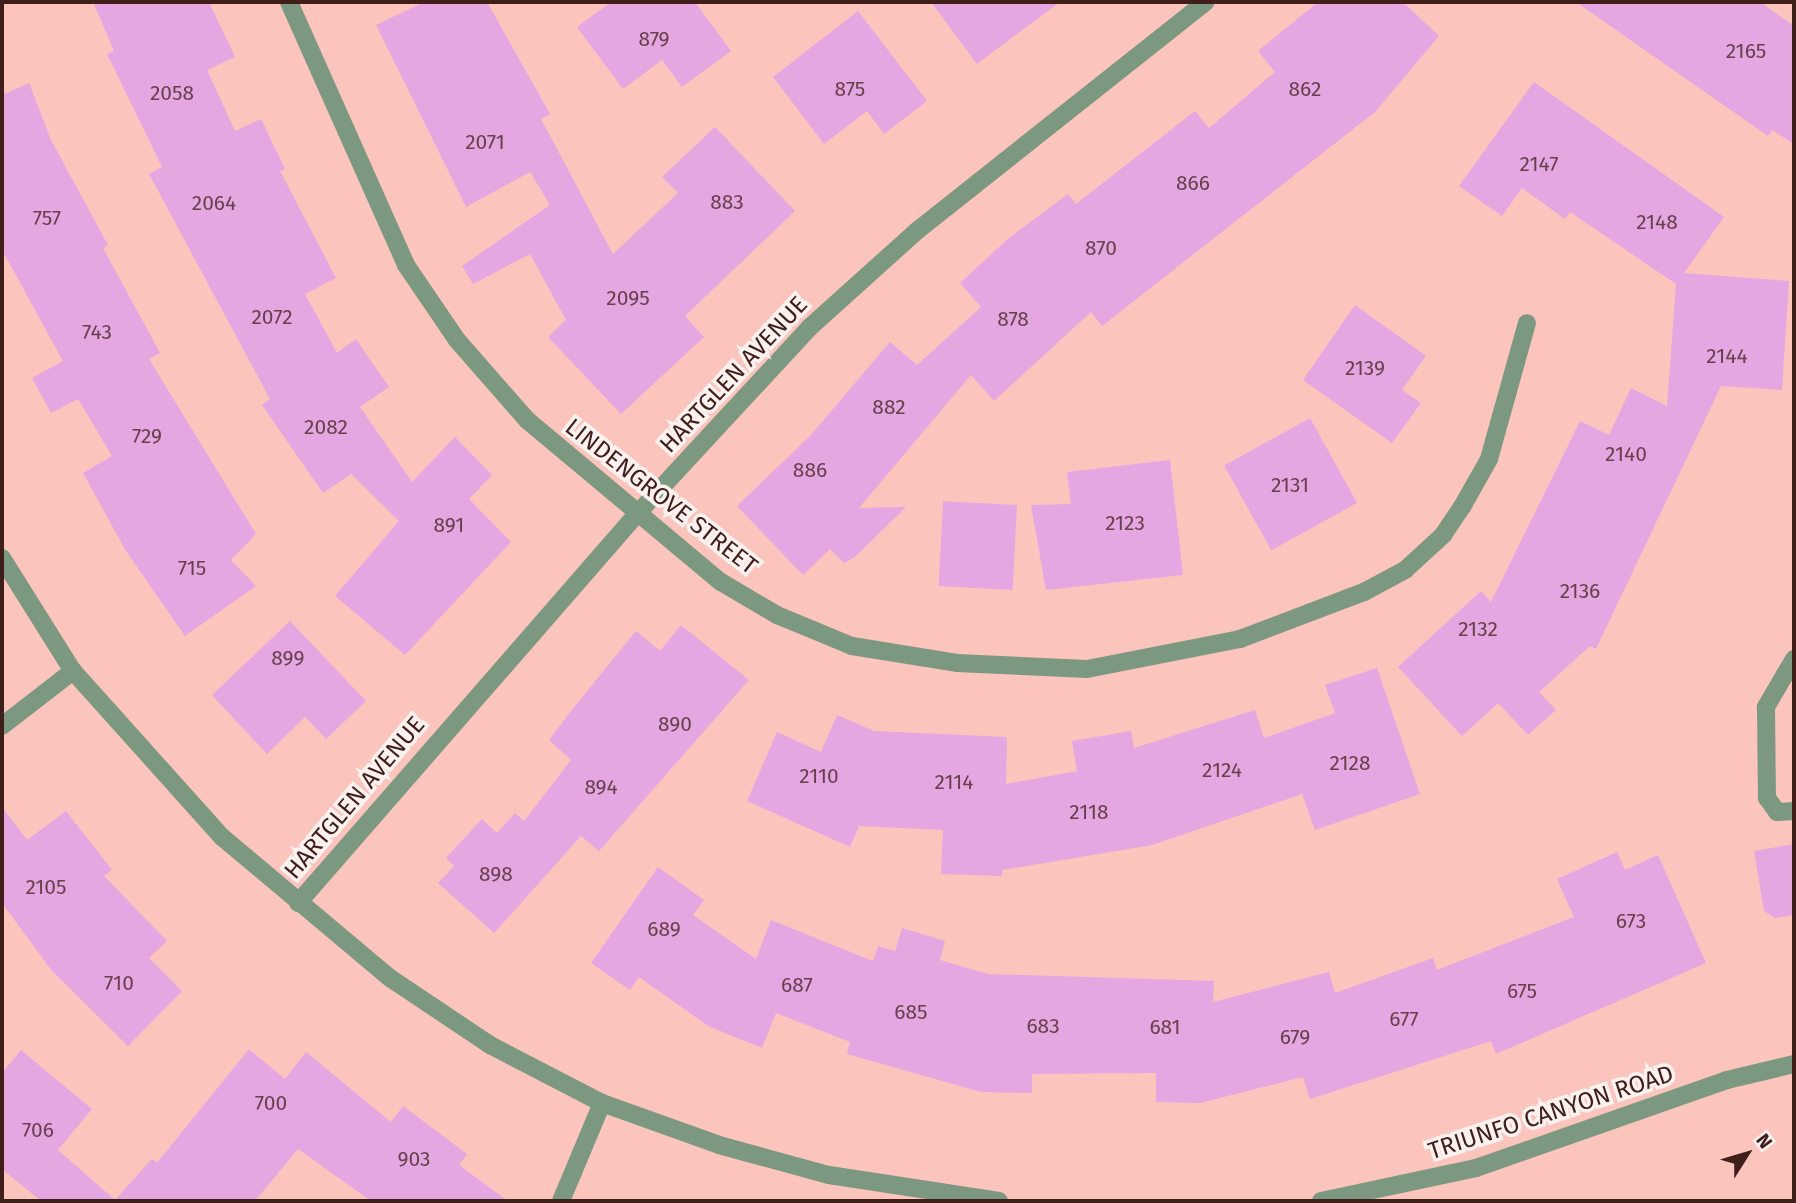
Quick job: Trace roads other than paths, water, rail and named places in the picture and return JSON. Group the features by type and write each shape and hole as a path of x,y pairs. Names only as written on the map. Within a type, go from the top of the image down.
{"street":[{"name":"LINDENGROVE STREET","path":"289,2 406,265 457,340 527,420 636,515 721,582 777,615 852,646 1014,667 1087,669 1161,658 1313,614 1415,561 1443,535 1489,459 1527,323"},
{"name":"HARTGLEN AVENUE","path":"298,903 636,515 860,279 1206,2"},
{"path":"2,558 73,671 213,828 298,903 390,978 479,1037 602,1103 830,1175 999,1201"},
{"path":"1794,659 1766,707 1767,798 1777,812 1794,811"},
{"path":"2,726 73,671"},
{"name":"TRIUNFO CANYON ROAD","path":"1321,1201 1476,1168 1727,1080 1794,1064"},
{"path":"561,1201 602,1103"}]}
